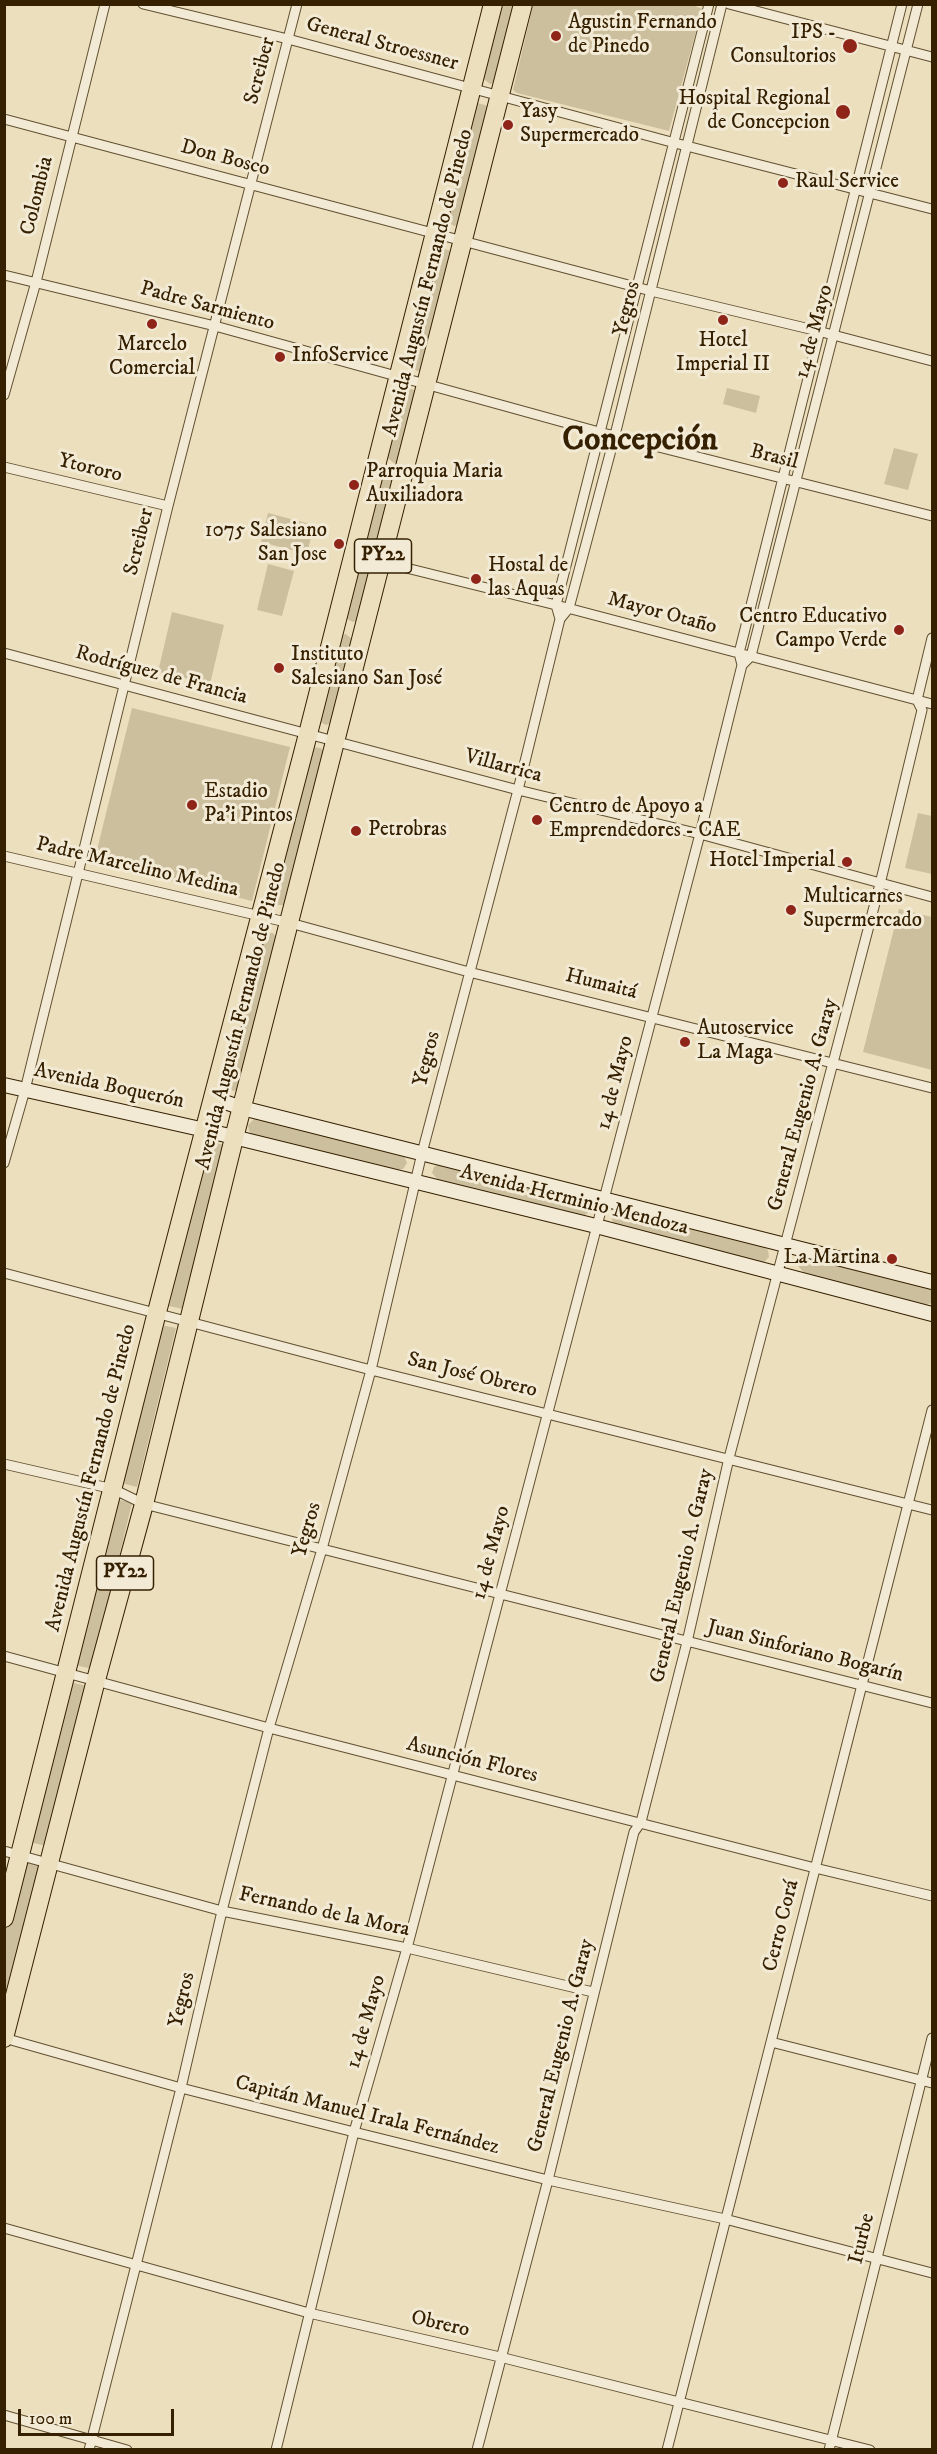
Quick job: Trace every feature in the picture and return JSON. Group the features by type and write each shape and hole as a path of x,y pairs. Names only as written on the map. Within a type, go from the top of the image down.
{"highway":[{"name":"Avenida Augustín Fernando de Pinedo","path":"4,1918 12,1853 66,1672 157,1312 308,734 493,4"},
{"name":"Avenida Augustín Fernando de Pinedo","path":"5,2038 96,1680 144,1504 188,1320 523,4"}],"street":[{"name":"Colombia","path":"4,395 36,282 105,4"},
{"name":"General Stroessner","path":"143,4 288,39 675,143 933,209"},
{"name":"Screiber","path":"4,1163 25,1090 168,506 297,4"},
{"name":"Yegros","path":"560,619 556,604 709,4"},
{"name":"Yegros","path":"90,2445 181,2088 222,1911 269,1728 322,1549 371,1370 422,1154 518,790 560,619 569,608 615,435 722,4"},
{"path":"729,4 933,57"},
{"name":"14 de Mayo","path":"276,2450 354,2132 407,1948 700,834 742,665 739,653 818,331 902,4"},
{"name":"14 de Mayo","path":"751,656 918,4"},
{"name":"Don Bosco","path":"4,119 651,291 834,335 933,362"},
{"name":"Padre Sarmiento","path":"4,275 215,326 398,378"},
{"name":"Brasil","path":"398,378 599,432 933,516"},
{"name":"Ytororo","path":"4,467 168,506"},
{"name":"Mayor Otaño","path":"382,562 556,604 917,700 932,701"},
{"path":"932,701 921,710 917,700 933,638"},
{"name":"Rodríguez de Francia","path":"4,653 124,683 308,734"},
{"path":"742,665 751,656"},
{"name":"General Eugenio A. Garay","path":"477,2450 548,2180 634,1832 641,1822 687,1642 729,1458 834,1065 921,710"},
{"name":"Villarrica","path":"308,734 518,790 700,834 933,897"},
{"name":"Padre Marcelino Medina","path":"4,856 261,916"},
{"name":"Humaitá","path":"261,916 469,972 933,1088"},
{"name":"Avenida Boquerón","path":"4,1085 205,1130"},
{"name":"Avenida Herminio Mendoza","path":"213,1098 242,1108 933,1282"},
{"name":"Avenida Herminio Mendoza","path":"205,1130 596,1226 933,1314"},
{"name":"San José Obrero","path":"4,1274 188,1320 371,1370 933,1510"},
{"name":"Cerro Corá","path":"667,2450 933,1410"},
{"name":"Juan Sinforiano Bogarín","path":"4,1464 112,1489 144,1504 933,1703"},
{"name":"Asunción Flores","path":"4,1656 269,1728 933,1896"},
{"name":"Fernando de la Mora","path":"12,1853 222,1911 407,1948 593,1992"},
{"name":"Capitán Manuel Irala Fernández","path":"5,2038 181,2088 354,2132 548,2180 725,2219 933,2273"},
{"name":"Iturbe","path":"830,2445 933,2038"},
{"path":"771,2042 933,2083"},
{"name":"Obrero","path":"4,2228 309,2313 500,2357 830,2445 870,2450"},
{"path":"4,2415 90,2445 127,2450"}],"shaded area":[{"path":"500,5 517,5 494,83 490,84 481,77"},
{"path":"533,5 693,5 702,9 669,131 517,93 513,90"},
{"path":"478,103 488,106 461,224 454,226 445,220 474,106"},
{"path":"441,248 451,251 421,371 417,371 409,365 438,251"},
{"path":"409,388 416,391 398,462 394,463 385,456 402,392"},
{"path":"727,388 760,396 756,413 723,404"},
{"path":"894,448 918,454 908,490 884,484"},
{"path":"383,477 393,480 360,619 353,622 347,619 379,480"},
{"path":"268,513 314,525 307,554 261,542"},
{"path":"268,564 294,571 282,616 257,610"},
{"path":"172,612 224,625 210,684 158,672"},
{"path":"346,634 354,641 333,722 326,725 320,722 342,635"},
{"name":"Estadio Pa'i Pintos","path":"132,708 290,747 252,901 94,862"},
{"path":"313,747 321,748 326,754 284,905 277,905 272,899"},
{"path":"918,813 932,816 932,874 905,868"},
{"path":"899,909 932,917 932,1070 863,1052"},
{"path":"266,933 273,933 278,940 237,1090 233,1091 225,1084 262,936"},
{"path":"255,1118 403,1154 407,1163 403,1169 396,1170 254,1136 249,1131 248,1125"},
{"path":"209,1141 224,1145 183,1309 169,1306"},
{"path":"440,1163 590,1203 591,1210 584,1216 439,1181 432,1173 434,1167"},
{"path":"618,1209 763,1246 768,1250 769,1257 762,1264 614,1225 611,1216"},
{"path":"806,1256 929,1287 932,1289 932,1303 925,1305 805,1274 798,1266 800,1260"},
{"path":"161,1325 176,1328 137,1487 121,1483"},
{"path":"115,1499 132,1503 92,1669 75,1665"},
{"path":"69,1682 87,1686 47,1846 29,1842"},
{"path":"23,1858 40,1862 5,2013 5,1930"}],"place":[{"name":"Agustin Fernando de Pinedo","path":"556,36"},
{"name":"IPS - Consultorios","path":"850,46"},
{"name":"Hospital Regional de Concepcion","path":"843,112"},
{"name":"Yasy Supermercado","path":"508,125"},
{"name":"Raul Service","path":"783,183"},
{"name":"Hotel Imperial II","path":"723,320"},
{"name":"Marcelo Comercial","path":"152,324"},
{"name":"InfoService","path":"280,357"},
{"name":"Parroquia Maria Auxiliadora","path":"354,485"},
{"name":"1075 Salesiano San Jose","path":"339,544"},
{"name":"Hostal de las Aquas","path":"476,579"},
{"name":"Centro Educativo Campo Verde","path":"899,630"},
{"name":"Instituto Salesiano San José","path":"279,668"},
{"name":"Estadio Pa'i Pintos","path":"192,805"},
{"name":"Centro de Apoyo a Emprendedores - CAE","path":"537,820"},
{"name":"Petrobras","path":"356,831"},
{"name":"Hotel Imperial","path":"847,862"},
{"name":"Multicarnes Supermercado","path":"791,910"},
{"name":"Autoservice La Maga","path":"685,1042"},
{"name":"La Martina","path":"892,1259"}],"district":[{"name":"Concepción","path":"640,442"}]}
